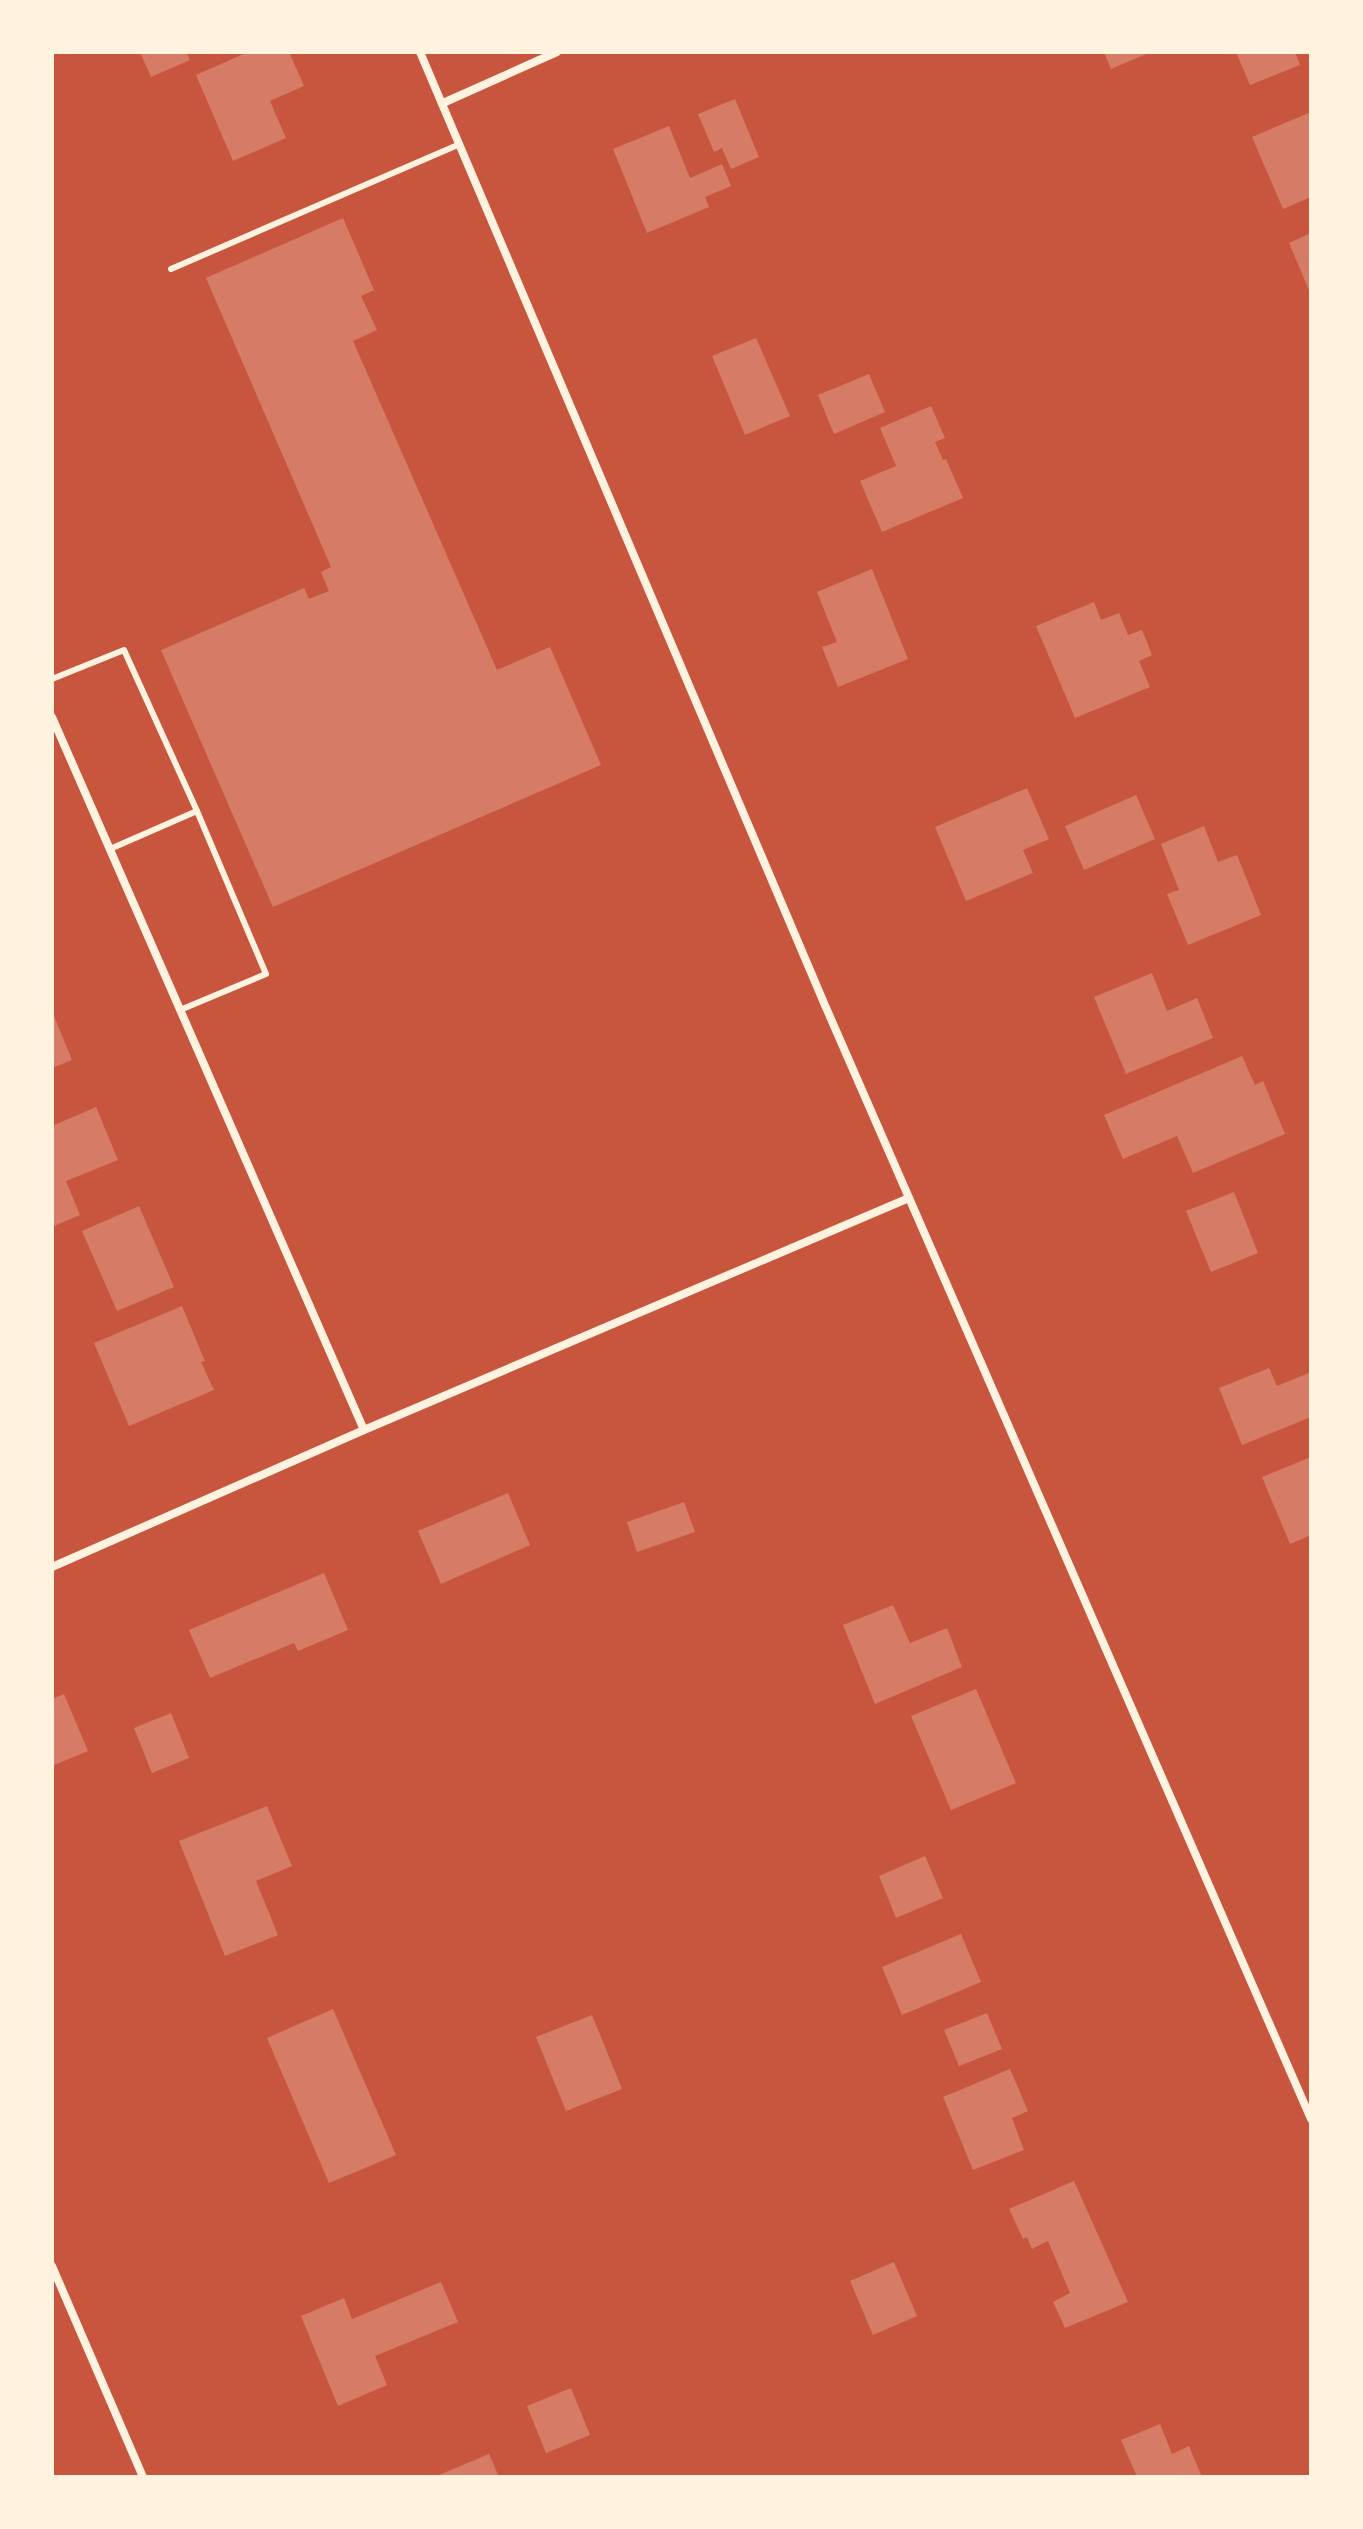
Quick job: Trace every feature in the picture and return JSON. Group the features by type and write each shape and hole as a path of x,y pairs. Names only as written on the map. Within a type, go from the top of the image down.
{"street":[{"path":"420,52 909,1198 1311,2119"},
{"path":"443,103 557,52"},
{"path":"52,717 364,1430"},
{"path":"52,1567 364,1430 909,1198"},
{"path":"52,2266 143,2477"}],"lane":[{"path":"171,269 460,144"},
{"path":"52,679 124,650 266,974 180,1010"},
{"path":"110,849 197,811"}],"building":[{"path":"140,52 186,52 190,60 151,77"},
{"path":"248,52 289,52 304,86 270,101 286,138 233,161 196,75"},
{"path":"1104,52 1151,52 1111,69"},
{"path":"1236,52 1295,52 1300,65 1250,85"},
{"path":"735,99 759,157 731,169 722,148 714,152 698,114"},
{"path":"1311,112 1311,197 1283,209 1252,137"},
{"path":"669,126 690,178 722,164 731,186 705,197 709,207 647,233 613,149"},
{"path":"343,218 374,290 361,296 377,330 353,341 497,670 550,647 601,765 273,907 161,650 304,588 309,599 329,591 321,572 331,567 206,278"},
{"path":"1311,233 1311,295 1289,243"},
{"path":"756,338 790,416 745,435 712,356"},
{"path":"869,374 885,412 834,434 818,395"},
{"path":"931,406 945,438 935,442 963,498 882,532 860,481 896,466 880,428"},
{"path":"872,569 908,659 838,687 822,647 837,642 817,592"},
{"path":"1094,602 1101,620 1119,613 1128,635 1142,630 1152,655 1139,661 1150,687 1075,718 1036,626"},
{"path":"1027,788 1049,839 1023,850 1033,873 966,901 935,827"},
{"path":"1136,795 1155,839 1084,870 1065,826"},
{"path":"1204,826 1218,862 1237,855 1261,915 1188,945 1167,894 1179,890 1161,844"},
{"path":"1152,973 1167,1011 1197,998 1213,1038 1126,1074 1094,997"},
{"path":"52,1011 72,1060 52,1068"},
{"path":"1242,1056 1255,1085 1263,1081 1285,1134 1193,1173 1177,1136 1123,1159 1104,1115"},
{"path":"96,1107 118,1160 66,1181 80,1215 52,1227 52,1126"},
{"path":"1234,1192 1258,1253 1211,1272 1186,1211"},
{"path":"139,1206 174,1287 117,1311 82,1231"},
{"path":"182,1306 214,1390 129,1426 94,1343"},
{"path":"1269,1368 1277,1386 1311,1372 1311,1417 1242,1445 1219,1388"},
{"path":"1311,1457 1311,1535 1290,1544 1262,1477"},
{"path":"508,1493 530,1545 441,1584 418,1531"},
{"path":"684,1502 695,1532 637,1552 627,1522"},
{"path":"324,1573 348,1630 298,1651 294,1643 210,1678 189,1630"},
{"path":"893,1605 910,1643 947,1628 962,1667 875,1704 843,1625"},
{"path":"976,1689 1016,1783 951,1810 911,1716"},
{"path":"64,1694 88,1751 52,1766 52,1699"},
{"path":"171,1713 189,1758 152,1773 134,1728"},
{"path":"267,1806 292,1866 256,1881 278,1935 225,1956 179,1841"},
{"path":"925,1856 943,1898 896,1918 879,1876"},
{"path":"961,1934 981,1982 902,2015 882,1967"},
{"path":"333,2009 396,2155 329,2183 267,2038"},
{"path":"987,2013 1002,2049 959,2066 944,2030"},
{"path":"592,2015 622,2089 566,2111 536,2037"},
{"path":"1010,2069 1028,2111 1012,2118 1024,2150 973,2170 943,2097"},
{"path":"1074,2181 1128,2302 1065,2328 1053,2302 1070,2293 1048,2241 1032,2249 1027,2237 1023,2239 1009,2209"},
{"path":"894,2262 917,2316 873,2335 850,2281"},
{"path":"441,2282 458,2322 375,2356 387,2385 338,2406 301,2316 344,2298 352,2319"},
{"path":"571,2388 590,2435 546,2453 527,2406"},
{"path":"1160,2424 1172,2454 1189,2446 1202,2477 1137,2477 1121,2440"},
{"path":"489,2454 499,2477 434,2477"}]}
